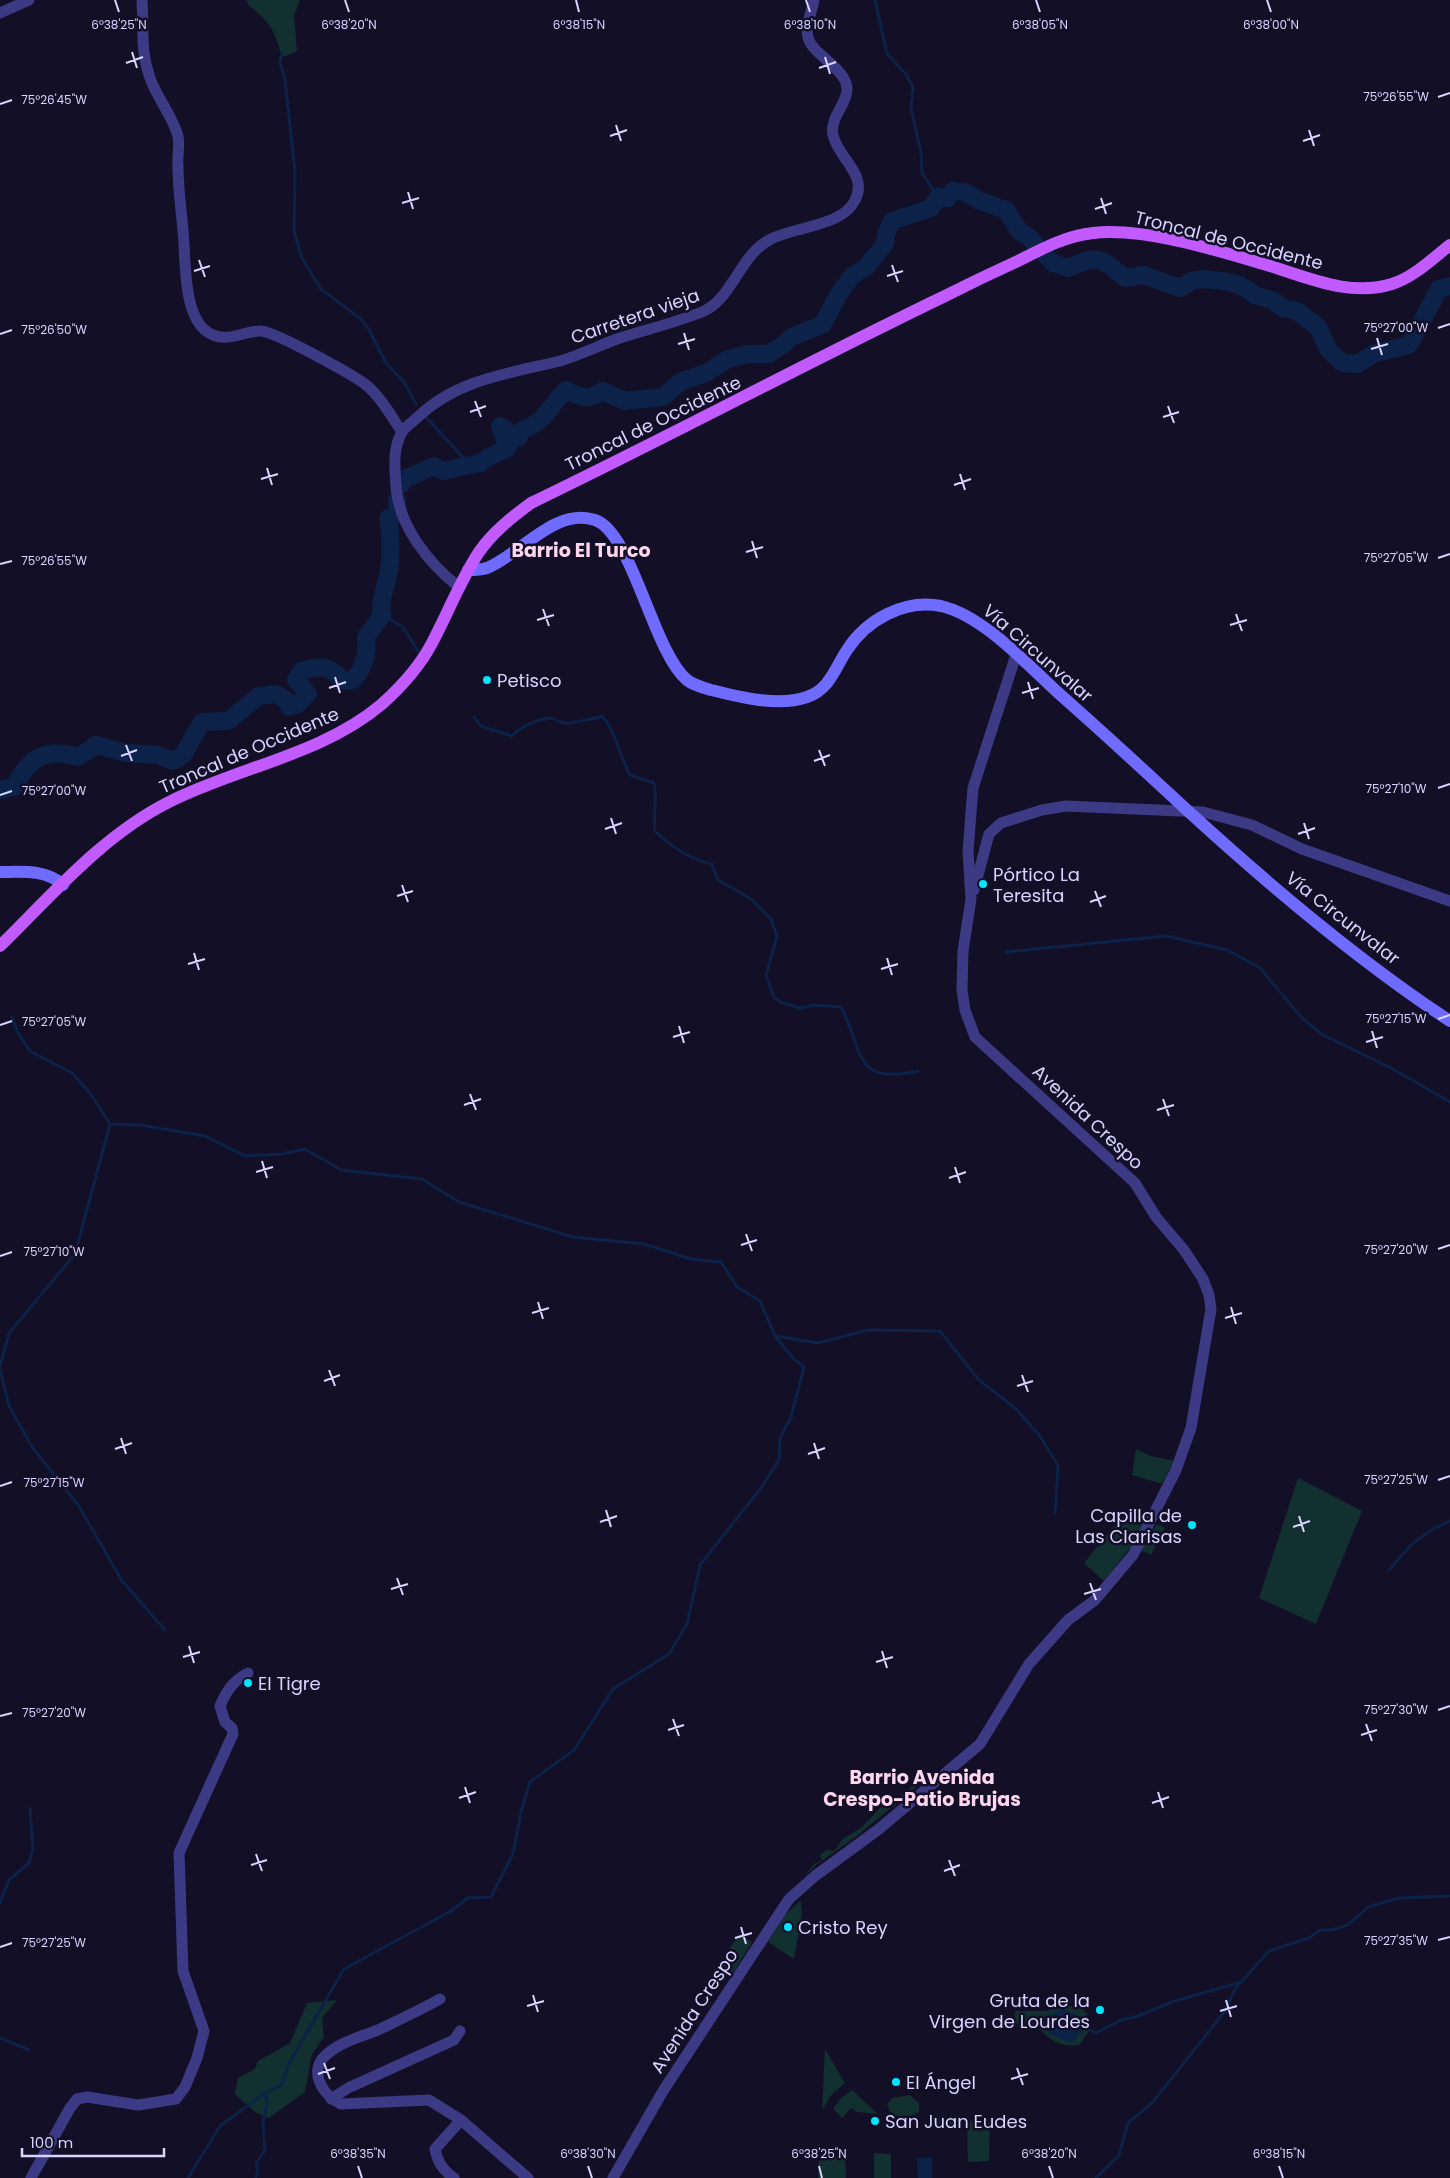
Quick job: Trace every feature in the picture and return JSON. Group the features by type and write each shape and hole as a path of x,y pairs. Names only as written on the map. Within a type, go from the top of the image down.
{"main road":[{"name":"Troncal de Occidente","path":"0,946 62,885 125,828 170,801 327,739 353,725 382,704 405,681 427,653 468,570 494,533 531,503 669,436 892,321 1049,244 1073,236 1090,233 1128,232 1242,258 1336,286 1355,289 1374,288 1394,283 1414,272 1450,245"},
{"name":"Vía Circunvalar","path":"468,570 484,570 552,526 562,522 587,517 602,522 629,563 671,658 688,681 728,694 770,700 797,700 809,697 828,682 846,651 866,630 886,614 908,606 926,604 958,610 974,620 1032,667 1189,812 1324,927 1375,967 1450,1021"},
{"path":"0,872 36,873 54,877 62,885"}],"street":[{"path":"0,13 29,0"},
{"path":"142,0 142,52 150,80 166,108 178,137 180,197 189,294 195,318 210,334 224,337 243,336 260,331 277,337 366,385 384,405 402,432 394,458 397,494 402,515 439,572 459,587"},
{"name":"Carretera vieja","path":"402,432 429,407 458,389 509,372 561,360 713,307 745,261 758,246 782,233 826,222 847,212 855,201 859,188 853,168 836,144 832,133 834,119 847,93 847,84 842,74 811,44 808,37 814,0"},
{"name":"Avenida Crespo","path":"613,2178 663,2091 789,1899 815,1876 879,1829 980,1744 1029,1664 1068,1620 1094,1600 1133,1555 1176,1470 1191,1428 1211,1309 1209,1294 1203,1280 1184,1250 1156,1217 1135,1183 975,1037 965,1010 962,990 964,951 971,899 968,851 973,788 1016,655"},
{"path":"971,899 989,834 1001,823 1042,810 1066,806 1203,812 1252,824 1302,849 1450,901"},
{"path":"31,2178 70,2108 78,2099 87,2097 138,2105 176,2099 185,2087 197,2058 204,2031 183,1971 179,1853 233,1734 232,1728 225,1722 220,1706 227,1690 237,1679 248,1673"},
{"path":"440,1999 395,2022 339,2045 324,2056 317,2072 321,2086 330,2099 341,2104 358,2105 429,2100 461,2120 528,2178"},
{"path":"330,2099 348,2088 454,2040 460,2031"},
{"path":"454,2178 443,2170 434,2150 461,2120"}],"green space":[{"path":"247,0 300,0 294,15 297,51 283,57 271,28 248,5"},
{"path":"1136,1449 1151,1456 1174,1461 1162,1484 1132,1475"},
{"path":"1298,1478 1362,1511 1316,1624 1259,1598"},
{"path":"1122,1517 1145,1524 1140,1535 1104,1581 1084,1563"},
{"path":"1157,1524 1165,1528 1151,1555 1140,1550"},
{"path":"929,1772 927,1778 858,1835 816,1865 804,1877 814,1864 822,1860 820,1855 826,1850 834,1851 843,1839 861,1828 881,1807 904,1793"},
{"path":"801,1902 802,1915 794,1959 768,1942 785,1915"},
{"path":"739,1934 752,1942 730,1978 716,1970"},
{"path":"337,2000 322,2018 324,2037 312,2054 305,2092 269,2118 255,2112 235,2094 238,2078 255,2069 258,2061 290,2043 307,2003"},
{"path":"1053,2005 1080,2007 1087,2014 1090,2030 1079,2045 1061,2044 1052,2040 1038,2028 1026,2028 1015,2023 1015,2011 1048,2011"},
{"path":"825,2049 845,2083 830,2096 822,2111"},
{"path":"852,2090 878,2114 857,2112 851,2108 842,2118 833,2109 840,2099"},
{"path":"910,2095 919,2103 919,2112 912,2116 904,2117 890,2112 887,2105 892,2098"},
{"path":"929,2115 957,2117 957,2129 929,2127"},
{"path":"967,2121 990,2122 989,2161 968,2162"},
{"path":"874,2153 891,2154 891,2178 874,2178"},
{"path":"819,2156 845,2157 846,2178 818,2178"}],"water":[{"path":"1062,2009 1080,2016 1085,2027 1072,2043 1050,2034 1044,2025 1053,2014"},
{"path":"932,2157 932,2178 918,2178 917,2158"}],"waterway":[{"path":"875,0 887,54 906,74 913,88 911,108 921,153 922,173 938,197"},
{"path":"282,52 280,62 285,80 295,172 294,231 302,258 321,289 361,319 368,328 386,363 404,382 416,404"},
{"path":"402,484 403,480 434,466 443,471 480,463 508,448 500,426 518,438 522,430 530,427 542,418 566,390 584,397 593,396 602,391 625,401 663,397 680,382 708,372 728,359 748,354 769,354 792,337 823,324 838,295 852,276 866,267 885,244 886,234 892,221 931,208 938,197 948,198 953,191 965,192 980,201 1006,210 1020,232 1029,237 1036,245"},
{"path":"1046,256 1053,263 1068,268 1086,261 1098,260 1110,265 1125,278 1144,275 1180,288 1192,281 1202,279 1240,285 1255,295 1274,301 1282,308 1297,311 1318,327 1328,349 1342,363 1358,364 1373,354 1409,345 1439,289 1450,286"},
{"path":"425,416 469,464"},
{"path":"0,790 14,787 26,769 39,757 56,753 78,757 96,745 126,753 158,755 173,761 183,755 202,722 228,721 259,696 276,694 286,700 289,707 298,704 308,694 296,680 301,671 320,667 329,669 344,681 353,680 364,660 366,637 382,615 381,609 390,558 388,518 398,514 397,500"},
{"path":"382,615 403,627 418,651"},
{"path":"474,717 481,726 512,736 525,726 545,719 552,718 568,723 602,716 614,736 630,775 654,783 655,831 681,852 712,864 718,880 751,899 771,919 777,937 766,975 774,997 780,1002 800,1008 814,1005 841,1007 863,1061 871,1069 881,1073 897,1074 918,1071"},
{"path":"1006,952 1166,936 1227,950 1259,967 1302,1018 1323,1035 1391,1068 1450,1102"},
{"path":"12,1017 18,1033 30,1051 72,1073 90,1093 110,1124 140,1125 205,1136 245,1156 282,1154 305,1149 341,1170 422,1179 459,1202 573,1237 644,1244 691,1259 721,1262 737,1287 760,1301 775,1336 792,1357 804,1367 791,1417 780,1438 779,1460 761,1488 700,1565 687,1624 669,1654 613,1689 574,1750 530,1782 521,1812 513,1854 491,1897 468,1898 451,1911 344,1969 288,2065 282,2085 265,2093 267,2103 263,2122 265,2150 256,2163 258,2171 256,2178"},
{"path":"0,1366 9,1333 75,1254 110,1124"},
{"path":"775,1336 818,1343 868,1330 940,1331 979,1380 1016,1409 1040,1436 1058,1466 1055,1513"},
{"path":"0,1369 9,1406 32,1447 79,1506 122,1581 165,1630"},
{"path":"1389,1570 1413,1543 1433,1529 1450,1521"},
{"path":"0,1903 9,1880 29,1863 33,1849 30,1808"},
{"path":"1096,2178 1119,2155 1128,2123 1153,2102 1225,2011 1235,1989 1269,1951 1309,1938 1320,1930 1332,1930 1348,1925 1368,1907 1399,1898 1450,1896"},
{"path":"1085,2027 1096,2033 1121,2020 1135,2017 1172,2002 1241,1982"},
{"path":"0,2038 29,2050"},
{"path":"188,2178 220,2126 265,2093"}],"place":[{"name":"Petisco","path":"487,680"},
{"name":"Pórtico La Teresita","path":"983,884"},
{"name":"Capilla de Las Clarisas","path":"1192,1525"},
{"name":"El Tigre","path":"248,1683"},
{"name":"Cristo Rey","path":"788,1927"},
{"name":"Gruta de la Virgen de Lourdes","path":"1100,2010"},
{"name":"El Ángel","path":"896,2082"},
{"name":"San Juan Eudes","path":"875,2121"}],"district":[{"name":"Barrio El Turco","path":"581,550"},
{"name":"Barrio Avenida Crespo-Patio Brujas","path":"922,1788"}]}
